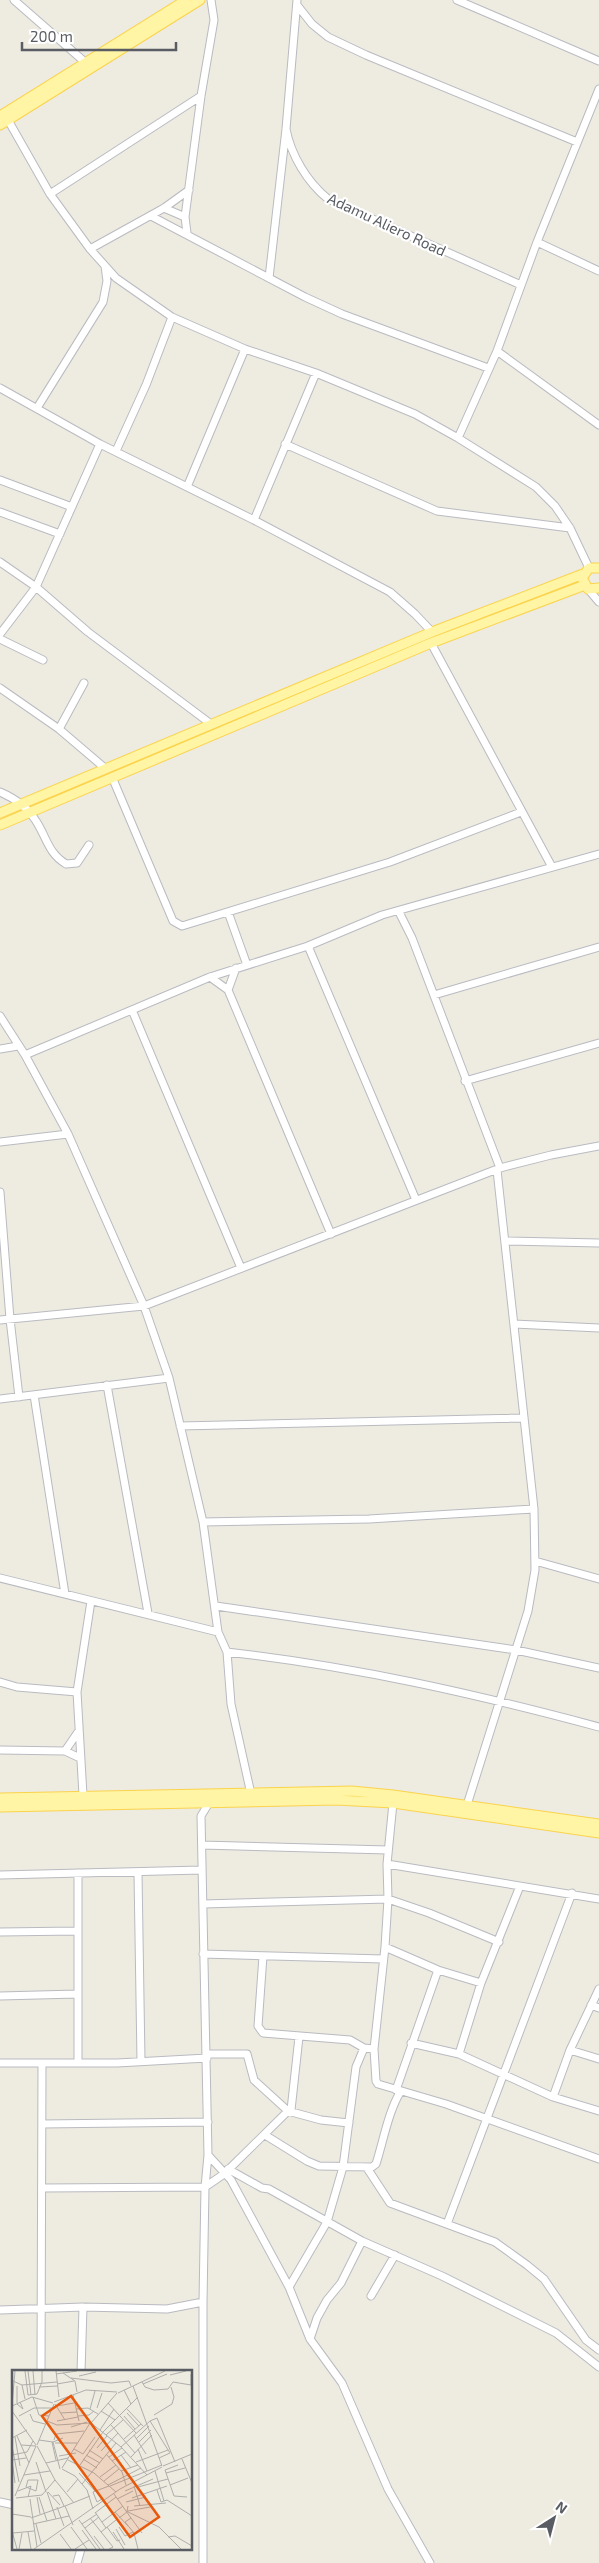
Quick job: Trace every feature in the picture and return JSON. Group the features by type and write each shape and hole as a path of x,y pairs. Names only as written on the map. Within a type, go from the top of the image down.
{"main road":[{"path":"3,120 86,63 186,0"},
{"path":"3,120 200,0"},
{"path":"0,825 29,813 212,724 432,632 586,571 599,568"},
{"path":"586,571 587,587"},
{"path":"0,813 109,773 431,643 587,587 599,588"},
{"path":"0,1808 121,1800 352,1791 599,1833"},
{"path":"0,1798 83,1796 121,1800 191,1803 336,1800 455,1807 467,1805 599,1824"}],"street":[{"path":"14,0 86,63"},
{"path":"187,233 185,217 201,96 214,20 211,0"},
{"path":"457,0 599,61"},
{"path":"269,278 286,128 297,2"},
{"path":"297,2 312,24 328,37 366,55 577,142"},
{"path":"458,438 497,351 537,242 599,89"},
{"path":"50,194 201,96"},
{"path":"3,120 50,194 90,249 116,278 172,317 246,349 316,373 415,414 458,438 536,487 555,506 570,528 586,571"},
{"name":"Adamu Aliero Road","path":"286,128 289,144 296,158 314,187 328,199 521,285"},
{"path":"90,249 151,216 189,190"},
{"path":"164,208 185,217"},
{"path":"151,216 342,314 488,368"},
{"path":"537,242 599,271"},
{"path":"37,408 104,302 107,281 104,266"},
{"path":"116,451 146,385 172,317"},
{"path":"188,487 246,349"},
{"path":"497,351 599,424"},
{"path":"254,520 316,373"},
{"path":"0,388 100,444 254,520 390,592 432,632"},
{"path":"1,631 36,587 100,444"},
{"path":"285,444 437,511 570,528"},
{"path":"0,480 72,508"},
{"path":"0,512 60,534"},
{"path":"0,562 36,587 88,632 212,724"},
{"path":"587,587 599,602"},
{"path":"0,639 42,660"},
{"path":"431,643 552,866"},
{"path":"59,729 84,683"},
{"path":"0,688 86,750 109,773 173,921 182,926 390,862 521,812"},
{"path":"0,792 11,796 36,820 55,858 66,864 77,862 89,846"},
{"path":"25,1054 210,977 308,946 382,916 599,854"},
{"path":"228,912 247,965"},
{"path":"399,912 434,996 499,1169 534,1509 535,1561 528,1611 467,1805"},
{"path":"308,946 416,1200"},
{"path":"434,996 599,947"},
{"path":"228,990 236,968"},
{"path":"210,977 228,990 330,1234"},
{"path":"132,1010 241,1268"},
{"path":"0,1016 25,1054 68,1134 144,1306 169,1378 203,1522 216,1606 218,1632 227,1652 231,1704 251,1794"},
{"path":"465,1081 599,1044"},
{"path":"0,1049 18,1046"},
{"path":"0,1142 68,1134"},
{"path":"0,1320 144,1306 499,1169 551,1155 599,1146"},
{"path":"0,1192 10,1319 20,1397"},
{"path":"505,1240 599,1243"},
{"path":"514,1324 599,1328"},
{"path":"0,1399 169,1378"},
{"path":"108,1385 148,1613"},
{"path":"34,1395 65,1594"},
{"path":"180,1426 524,1418"},
{"path":"203,1522 369,1519 534,1509"},
{"path":"535,1561 599,1579"},
{"path":"0,1578 148,1613 218,1632"},
{"path":"83,1796 77,1692 91,1601"},
{"path":"216,1606 516,1650 599,1668"},
{"path":"227,1652 295,1660 433,1685 599,1727"},
{"path":"0,1682 17,1687 77,1692"},
{"path":"65,1751 78,1732"},
{"path":"0,1750 65,1751 80,1758"},
{"path":"191,1803 201,1816"},
{"path":"202,2563 205,2186 208,2155 208,2122 201,1816 209,1803"},
{"path":"393,1803 387,1864 388,1900 385,1947 374,2049 376,2081 378,2084 389,2088 446,2104 486,2120 599,2159"},
{"path":"202,1845 388,1850"},
{"path":"387,1864 599,1899"},
{"path":"0,1875 202,1870"},
{"path":"138,1873 141,2062"},
{"path":"78,1874 78,2063"},
{"path":"459,2054 481,1983 520,1886"},
{"path":"447,2224 572,1894"},
{"path":"203,1904 388,1900 429,1913 499,1942"},
{"path":"0,1932 77,1931"},
{"path":"385,1947 438,1970 481,1983"},
{"path":"203,1954 383,1959"},
{"path":"263,1956 258,2026 263,2033 350,2040 364,2048 374,2049"},
{"path":"265,2135 307,2161 319,2166 367,2168 376,2164 399,2090 411,2043 438,1970"},
{"path":"553,2097 570,2050 595,2007 599,1989"},
{"path":"0,1996 78,1994"},
{"path":"42,2188 205,2186 226,2172 289,2110 299,2037"},
{"path":"411,2043 459,2054 553,2097 599,2111"},
{"path":"289,2287 327,2222 343,2167 356,2067 364,2048"},
{"path":"570,2050 599,2059"},
{"path":"0,2063 141,2062 247,2054 254,2080 289,2110 321,2120 349,2123"},
{"path":"41,2370 42,2063"},
{"path":"389,2088 394,2102"},
{"path":"42,2124 208,2122"},
{"path":"208,2155 226,2172 231,2180 289,2287 310,2339 342,2382 388,2489 430,2563"},
{"path":"367,2168 390,2203 495,2242 544,2279 586,2340 599,2350"},
{"path":"226,2172 262,2188 269,2188 362,2241 442,2276 556,2332 599,2367"},
{"path":"310,2339 317,2318 327,2300 341,2283 362,2241"},
{"path":"371,2296 395,2256"},
{"path":"0,2310 83,2307 166,2309 204,2302"},
{"path":"81,2370 83,2307"},
{"path":"77,2563 81,2550"}]}
